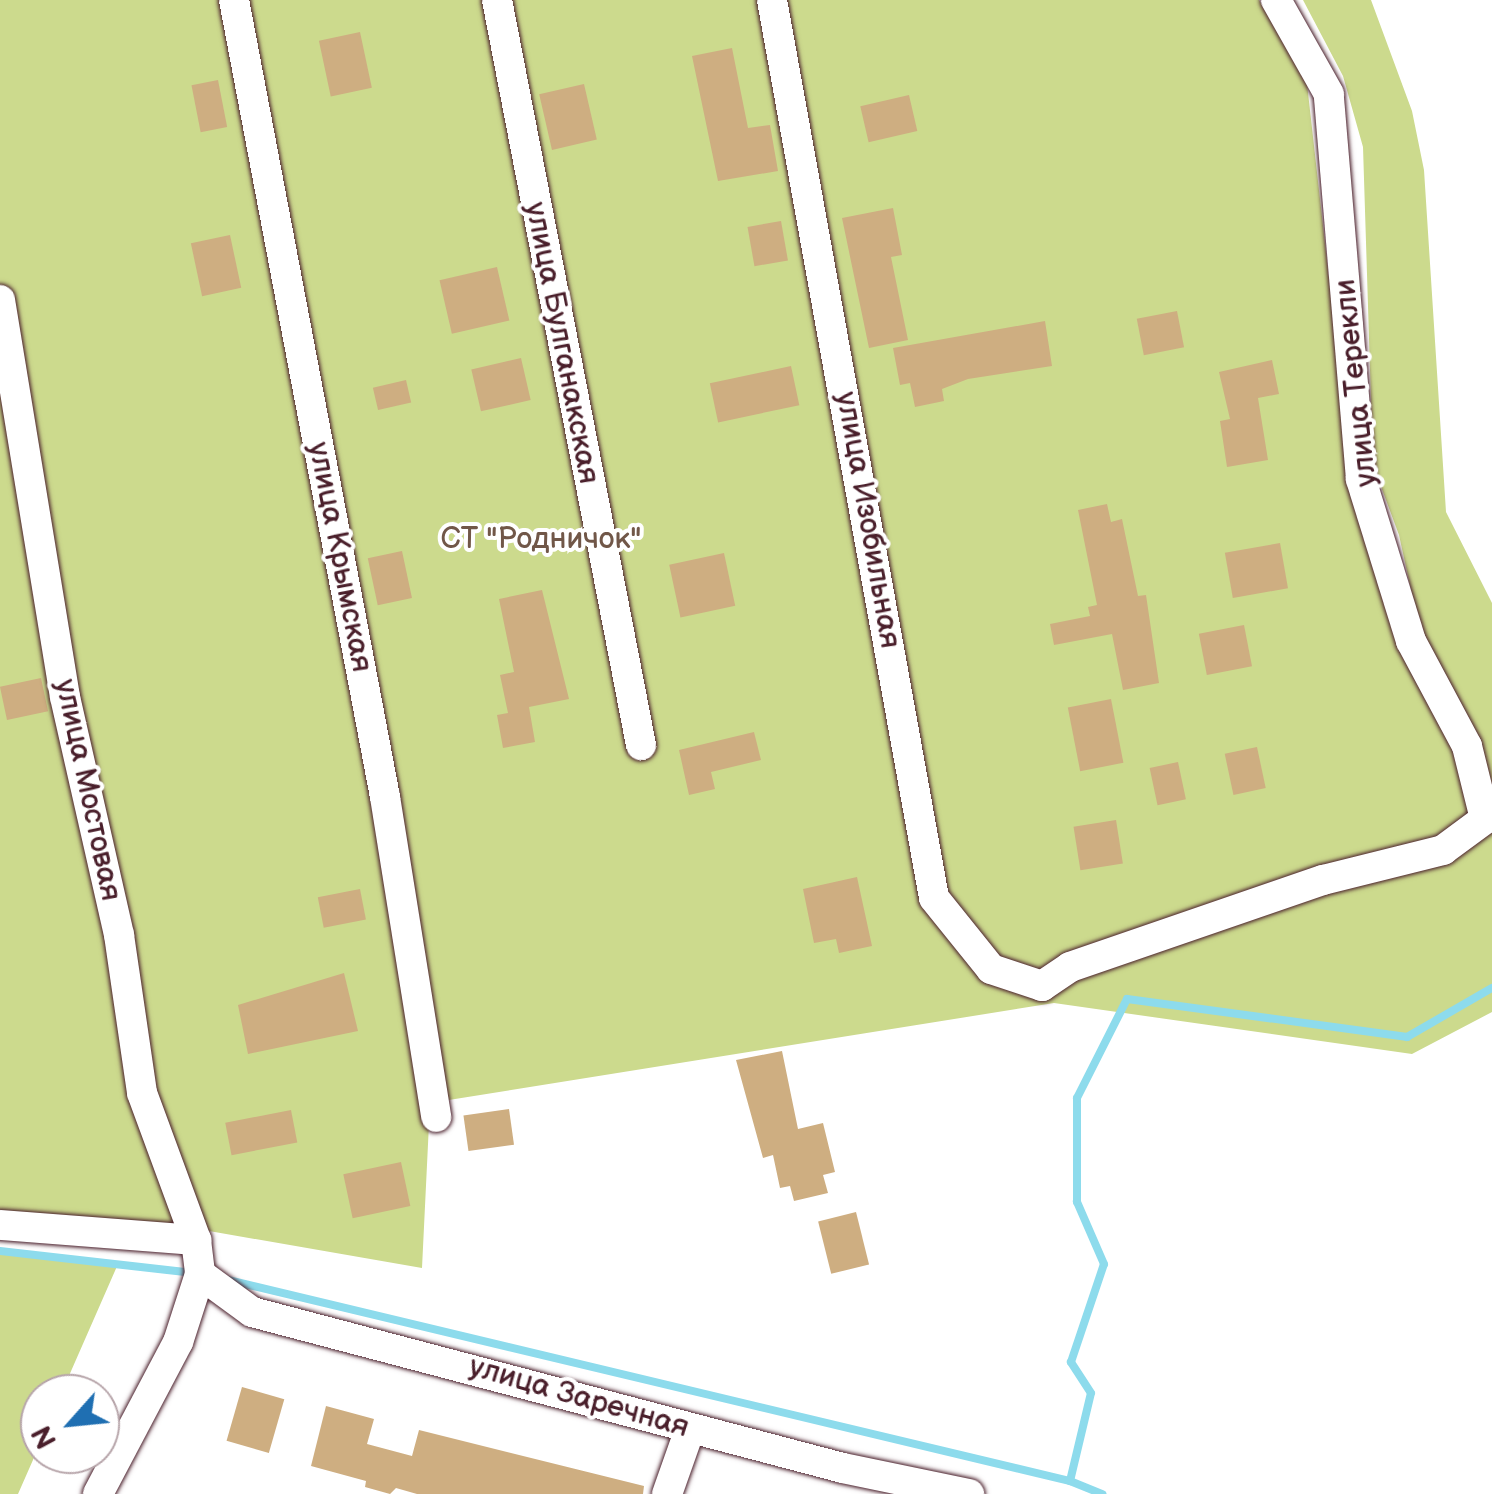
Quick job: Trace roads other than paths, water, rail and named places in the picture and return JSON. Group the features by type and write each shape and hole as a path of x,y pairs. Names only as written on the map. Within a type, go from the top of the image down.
{"street":[{"name":"улица Крымская","path":"234,0 381,777 436,1116"},
{"name":"улица Булганакская","path":"497,0 640,745"},
{"name":"улица Изобильная","path":"772,0 934,898 991,969 1042,986 1070,966 1323,880 1443,850 1485,819"},
{"name":"улица Терекли","path":"1276,0 1329,94 1361,479 1411,641 1467,746 1485,819"},
{"name":"улица Мостовая","path":"0,300 65,698 120,935 142,1093 196,1240 200,1274"},
{"path":"0,1225 196,1240"},
{"path":"98,1494 178,1342 200,1274"},
{"name":"улица Заречная","path":"200,1274 252,1312 690,1429 969,1494"},
{"path":"667,1494 690,1429"}],"waterway":[{"path":"1070,1481 1091,1393 1071,1362 1104,1264 1077,1202 1077,1098 1127,999 1407,1037 1492,988"},
{"path":"0,1251 194,1273"},
{"path":"228,1280 1070,1481 1102,1494"}],"park label":[{"name":"СТ \"Родничок\"","path":"541,539"}]}
